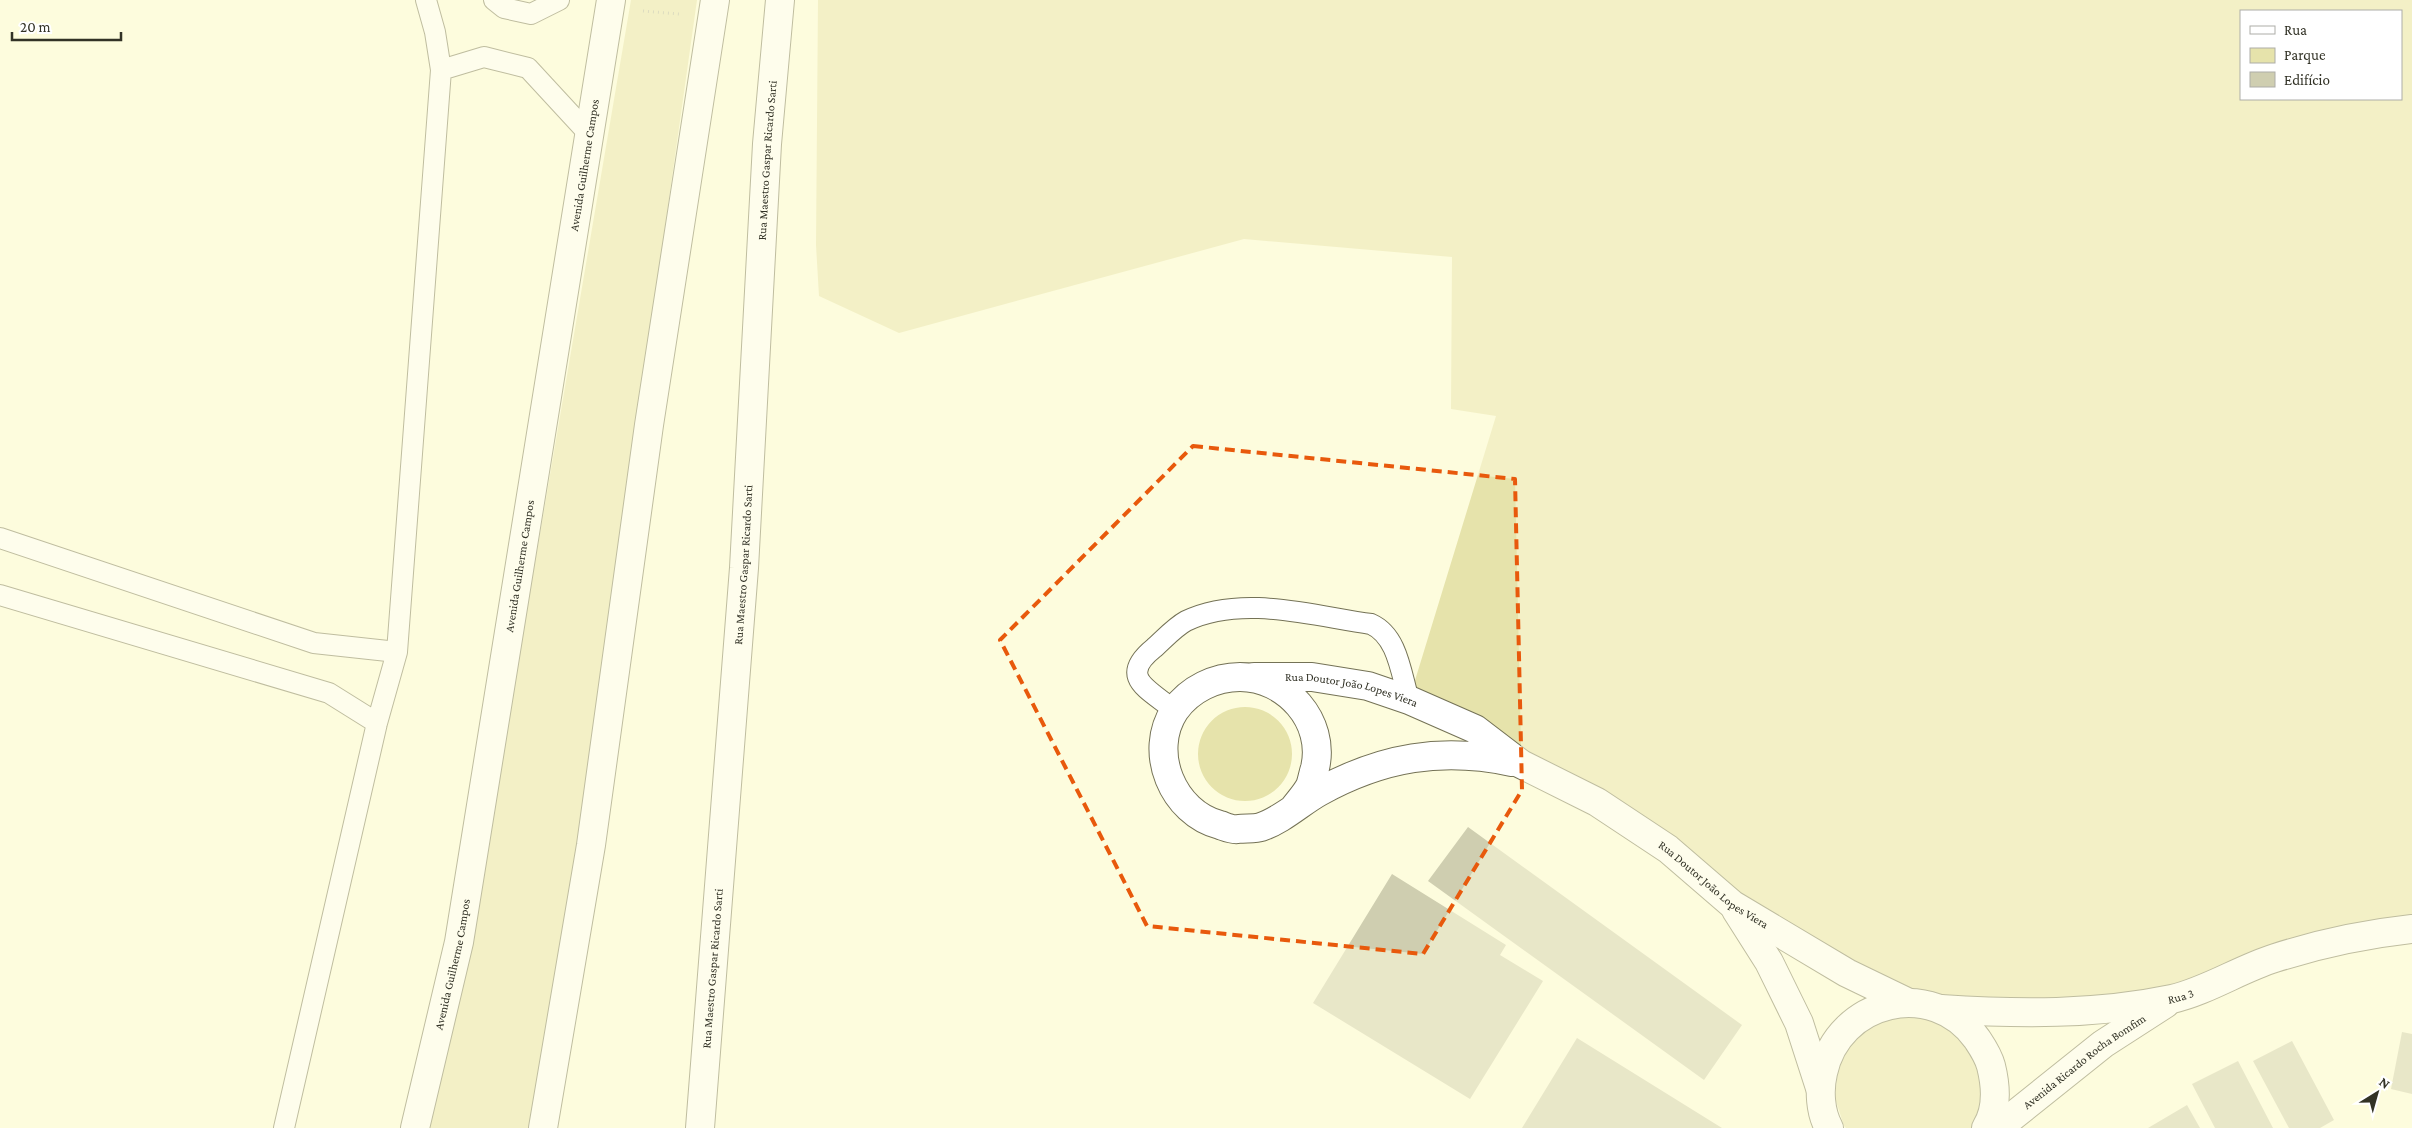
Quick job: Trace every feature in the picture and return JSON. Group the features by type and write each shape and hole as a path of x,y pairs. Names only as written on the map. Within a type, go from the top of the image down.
{"street":[{"name":"Avenida Guilherme Campos","path":"415,1128 459,942 588,133 611,0"},
{"path":"543,1128 591,845 649,425 715,0"},
{"name":"Rua Maestro Gaspar Ricardo Sarti","path":"700,1128 744,568 767,144 780,0"},
{"path":"1224,677 1254,677 1280,687 1301,706 1314,730 1317,758 1310,785 1294,808 1261,827 1235,829 1200,818 1178,797 1165,769 1164,739 1175,711 1196,689 1224,677"},
{"name":"Rua Doutor João Lopes Viera","path":"1254,677 1312,677 1368,686 1409,700 1474,730 1521,764 1598,802 1668,849 1733,905 1847,973 1907,1002"},
{"name":"Rua Doutor João Lopes Viera","path":"1294,808 1357,773 1397,760 1438,754 1480,755 1521,764"},
{"path":"1733,905 1769,962 1794,1015 1820,1088 1826,1126"},
{"name":"Rua 3","path":"1941,1009 2019,1014 2096,1010 2174,998 2274,958 2377,932 2412,929"},
{"name":"Avenida Ricardo Rocha Bomfim","path":"1998,1128 2103,1044 2174,998"},
{"path":"1820,1088 1826,1055 1846,1027 1874,1008 1907,1002 1941,1009 1969,1027 1988,1055 1996,1087 1991,1120 1986,1128"}],"lane":[{"path":"284,1128 377,723 398,652 441,70 436,32 426,0"},
{"path":"494,0 504,8 532,14 560,0"},
{"path":"441,70 484,56 528,68 588,133"},
{"path":"0,538 314,643 398,652"},
{"path":"0,595 329,693 377,723"},
{"path":"1175,711 1138,680 1135,670 1140,658 1185,621 1218,610 1254,607 1371,624 1381,629 1390,640 1409,700"}],"highlighted area":[{"path":"1193,446 1515,479 1522,790 1423,954 1147,926 1000,640"}],"green space":[{"path":"631,0 697,0 590,759 532,1128 426,1128 506,733"},
{"path":"818,0 2412,0 2412,929 2190,992 1941,1009 1847,973 1668,849 1409,700 1496,416 1451,409 1452,257 1244,239 899,333 819,296 816,245"},
{"path":"1245,707 1263,711 1278,721 1288,736 1292,754 1288,772 1278,787 1263,797 1245,801 1227,797 1212,787 1202,772 1198,754 1202,736 1212,721 1227,711"},
{"path":"1901,1017 1925,1018 1945,1026 1956,1035 1973,1056 1979,1069 1983,1096 1980,1111 1971,1128 1846,1128 1844,1126 1835,1098 1838,1069 1851,1043 1873,1025"}],"building":[{"path":"1468,827 1742,1025 1704,1080 1428,881"},
{"path":"1392,874 1506,945 1500,955 1543,981 1470,1099 1313,1003"},
{"path":"2402,1032 2412,1034 2412,1094 2391,1089"},
{"path":"1577,1038 1722,1128 1522,1128"},
{"path":"2292,1041 2334,1120 2320,1128 2289,1128 2253,1061"},
{"path":"2238,1061 2273,1128 2215,1128 2192,1084"},
{"path":"2187,1105 2200,1128 2148,1128"}]}
